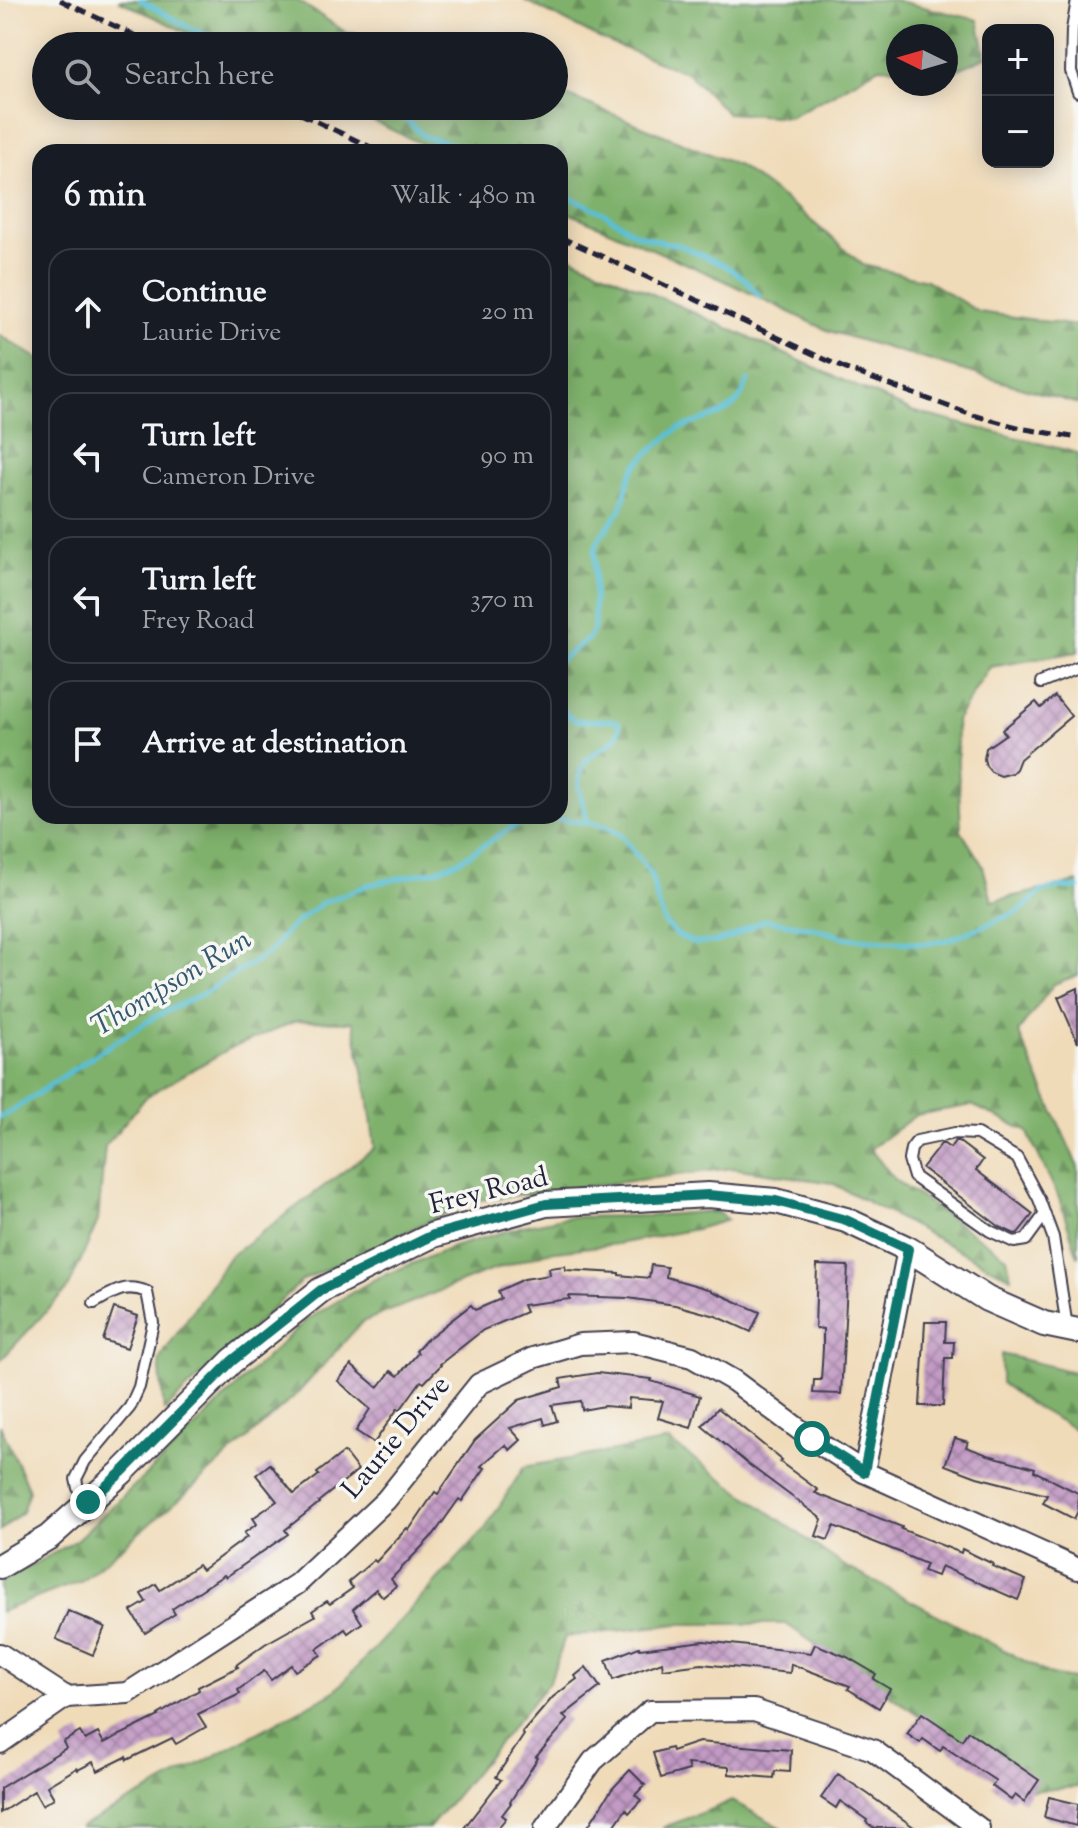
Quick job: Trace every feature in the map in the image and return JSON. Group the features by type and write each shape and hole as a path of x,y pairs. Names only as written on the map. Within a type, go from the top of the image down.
{"street":[{"name":"Frey Road","path":"0,1566 49,1537 122,1472 232,1361 321,1290 433,1235 546,1204 708,1195 776,1201 846,1220 908,1249 987,1299 1044,1324 1073,1330"},
{"path":"864,1472 908,1249"},
{"name":"Laurie Drive","path":"66,1697 128,1693 297,1584 386,1500 479,1384 533,1358 580,1344 633,1342 692,1357 734,1381 812,1439 864,1472 1078,1569"},
{"path":"0,1654 66,1697 0,1743"},
{"path":"545,1828 593,1761 650,1711 754,1710 873,1750 979,1828"}],"lane":[{"path":"1077,0 1072,30 1071,71 1078,92"},
{"path":"1041,683 1078,668"},
{"path":"1045,1214 1026,1240 1014,1242 990,1231 914,1177 909,1160 911,1149 917,1141 955,1133 977,1134 1017,1158 1039,1199 1045,1214 1053,1237 1073,1330"},
{"path":"88,1502 76,1479 85,1461 130,1407 139,1387 153,1323 147,1292 136,1288 122,1288 94,1303"}],"green space":[{"path":"118,0 297,0 345,32 185,32"},
{"path":"524,0 894,0 978,20 982,59 958,69 958,24 886,24 886,67 879,67 789,117 727,113 688,73 603,40"},
{"path":"568,96 739,166 800,211 863,265 926,280 979,312 1078,326 1078,404 829,331 721,279 568,212 568,144 422,144 371,120 568,120"},
{"path":"568,256 911,411 1078,453 1078,652 990,667 956,720 961,831 983,866 992,901 1078,882 1078,975 1054,984 1018,1032 1078,1167 1078,1257 1059,1198 1027,1131 972,1105 916,1115 870,1149 895,1180 1007,1257 1011,1278 832,1183 733,1168 472,1201 303,1280 164,1411 159,1360 230,1256 375,1148 353,1022 296,1021 229,1049 147,1096 105,1146 98,1221 69,1287 0,1361 0,335 32,355 32,824 568,824"},
{"path":"715,1211 728,1220 617,1244 548,1252 484,1273 362,1322 298,1393 182,1497 81,1581 0,1612 0,1583 75,1541 306,1320 375,1279 453,1247 523,1226 568,1217"},
{"path":"1001,1354 1078,1373 1078,1431 1028,1403 1001,1383"},
{"path":"0,1425 29,1490 22,1512 0,1531"},
{"path":"669,1441 843,1565 1051,1675 1078,1680 1078,1787 1029,1791 786,1624 677,1624 565,1637 550,1681 429,1828 79,1828 334,1692 485,1529 524,1467"},
{"path":"732,1801 782,1828 662,1828"}],"building":[{"path":"1055,696 1071,716 1020,759 1012,773 1001,776 991,772 984,759 986,748 1006,734 1002,730 1036,702 1041,708"},
{"path":"1078,988 1078,1043 1058,997"},
{"path":"955,1141 983,1160 976,1170 1033,1214 1018,1233 1000,1227 922,1168 941,1144 950,1148"},
{"path":"651,1265 667,1267 666,1277 712,1290 760,1312 751,1332 716,1316 675,1305 628,1298 569,1296 570,1299 523,1305 526,1312 483,1330 440,1364 424,1383 421,1381 374,1443 356,1431 370,1409 338,1381 351,1365 378,1388 391,1371 398,1376 426,1340 471,1305 475,1310 501,1299 498,1291 524,1279 550,1275 549,1268 565,1266 566,1270 649,1278"},
{"path":"817,1265 848,1266 841,1394 813,1393 814,1380 821,1380 823,1348 823,1329 815,1328"},
{"path":"114,1308 138,1316 127,1348 103,1340"},
{"path":"925,1322 946,1322 945,1342 954,1342 953,1358 945,1358 943,1406 920,1406"},
{"path":"597,1373 652,1379 700,1396 691,1428 658,1418 663,1401 629,1398 628,1408 604,1406 582,1410 581,1401 552,1405 557,1421 545,1425 543,1418 510,1428 521,1440 510,1450 505,1445 481,1466 485,1468 462,1501 459,1499 434,1534 391,1579 396,1586 383,1597 376,1589 353,1609 362,1623 348,1633 345,1629 317,1649 321,1655 295,1671 291,1665 271,1680 264,1671 238,1690 240,1694 198,1714 206,1727 176,1744 172,1738 98,1771 93,1762 77,1768 47,1786 54,1798 42,1805 34,1791 0,1813 0,1788 66,1748 63,1742 80,1732 85,1740 98,1733 104,1743 159,1716 199,1690 198,1687 238,1667 236,1665 265,1644 315,1616 312,1611 327,1601 330,1604 353,1588 348,1582 374,1560 376,1562 407,1528 409,1530 475,1440 519,1400 562,1387 560,1379"},
{"path":"718,1408 782,1460 780,1462 818,1490 815,1493 961,1553 962,1549 1026,1580 1018,1600 941,1566 937,1576 923,1571 926,1564 834,1526 828,1540 816,1536 822,1519 702,1426"},
{"path":"955,1438 968,1442 966,1447 1035,1468 1034,1471 1078,1493 1078,1511 1074,1519 1043,1503 1047,1495 977,1477 945,1465"},
{"path":"344,1452 358,1470 285,1530 288,1534 226,1577 224,1575 172,1609 175,1614 145,1633 131,1611 146,1602 141,1594 156,1584 160,1590 198,1565 202,1570 247,1537 244,1533 257,1524 253,1518 277,1501 256,1475 270,1464 294,1494"},
{"path":"68,1611 105,1627 93,1655 56,1639"},
{"path":"704,1641 811,1653 815,1644 847,1657 876,1674 873,1679 890,1689 879,1708 848,1689 850,1686 791,1664 790,1673 702,1664 663,1669 662,1662 613,1680 606,1660 639,1647"},
{"path":"586,1667 600,1687 563,1716 568,1720 536,1757 502,1815 506,1818 498,1828 464,1828 501,1780 496,1777 524,1735 522,1733 553,1697 577,1679 575,1676"},
{"path":"922,1713 962,1740 968,1731 1039,1780 1024,1802 1015,1795 1011,1800 992,1786 996,1781 943,1746 940,1751 923,1739 920,1743 907,1734"},
{"path":"699,1742 791,1750 790,1772 775,1771 774,1778 729,1774 729,1767 687,1764 689,1770 661,1778 653,1753 671,1748 672,1751"},
{"path":"630,1770 645,1785 635,1795 641,1800 629,1813 626,1809 613,1828 587,1828 612,1789"},
{"path":"838,1774 915,1828 874,1828 840,1801 836,1808 821,1798"},
{"path":"1049,1797 1078,1804 1076,1826 1044,1817"}],"waterway":[{"path":"140,0 200,32"},
{"path":"407,120 423,136 452,144"},
{"path":"568,197 602,212 636,234 679,245 726,266 746,280 759,296"},
{"path":"568,654 589,638 594,628 595,549 621,509 635,467 677,429 732,407 741,397 748,381"},
{"path":"568,715 578,721 618,722 617,736 582,767 580,795 588,823"},
{"name":"Thompson Run","path":"568,820 604,826 622,836 651,874 665,923 677,935 694,943 732,937 766,920 814,928 846,938 924,944 951,939 1020,911 1042,891 1078,888"},
{"name":"Thompson Run","path":"0,1117 155,1017 206,992 270,952 283,935 322,903 368,885 437,870 461,860 519,824"}],"railway":[{"path":"60,0 127,32"},
{"path":"314,120 364,144"},
{"path":"568,241 846,369 969,414 1025,429 1078,438"}],"route":[{"path":"88,1502 232,1361 321,1290 433,1235 546,1204 708,1195 776,1201 846,1220 908,1249 864,1472 812,1439"}]}
